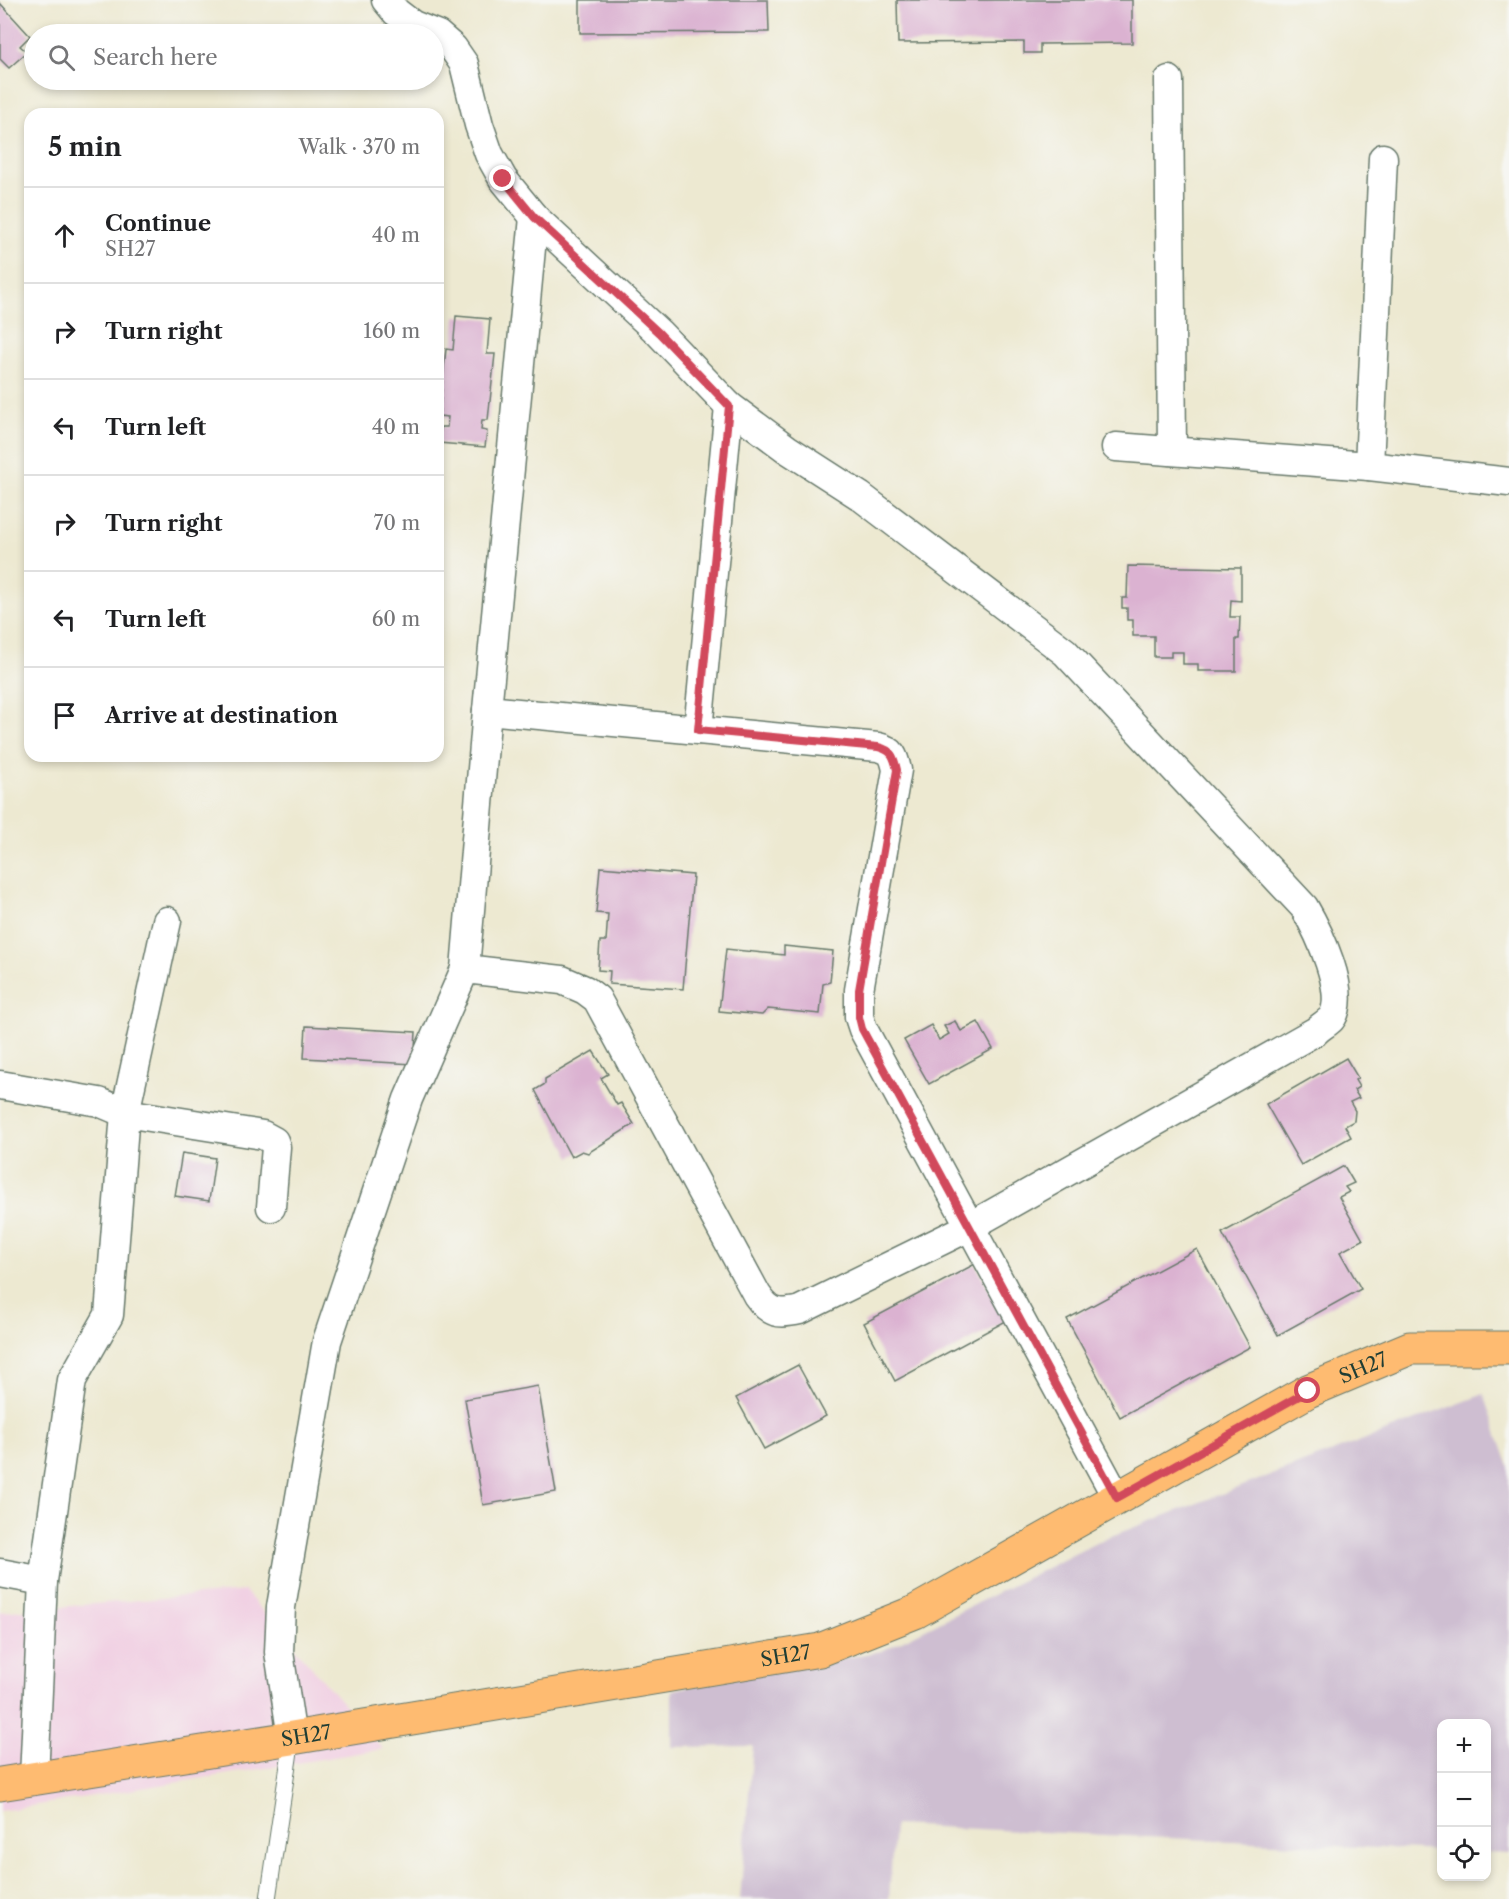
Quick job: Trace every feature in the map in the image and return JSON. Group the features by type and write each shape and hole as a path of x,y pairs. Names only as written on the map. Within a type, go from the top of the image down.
{"main road":[{"name":"SH27","path":"0,1784 820,1650 915,1612 1308,1391 1410,1348 1509,1348"}],"street":[{"path":"386,0 396,12 412,24"},
{"path":"444,40 453,48 464,64 479,125 489,154 503,179 534,217 659,333 729,406 787,449 860,496 1065,652 1304,907 1329,957 1336,1002 1332,1017 1316,1031 969,1227 800,1310 785,1313 772,1311 764,1306 757,1295 597,999 585,990 562,980 465,969"},
{"path":"1169,80 1172,451"},
{"path":"1369,466 1383,158"},
{"path":"292,1738 279,1652 281,1607 327,1341 408,1099 465,969 534,217"},
{"path":"698,730 729,406"},
{"path":"1116,447 1369,466 1509,482"},
{"path":"487,710 878,747 892,753 897,770 859,990 859,1017 862,1029 1117,1498"},
{"path":"34,1778 43,1581 72,1380 109,1314 125,1113 167,921"},
{"path":"0,1084 99,1102 125,1113 269,1137 274,1141 276,1154 271,1207"},
{"path":"0,1573 43,1581"}],"lane":[{"path":"268,1899 292,1738"}],"shaded area":[{"path":"1484,1394 1509,1467 1509,1854 1491,1853 1491,1719 1437,1719 1437,1851 894,1825 889,1899 740,1899 753,1746 672,1747 672,1690 882,1651 1106,1538"},
{"path":"245,1591 383,1749 0,1811 0,1612"}],"building":[{"path":"580,0 768,0 769,32 580,33"},
{"path":"897,0 1132,0 1132,43 1040,44 1040,53 1024,53 1024,42 898,43"},
{"path":"0,3 24,29 24,42 20,46 24,49 24,55 9,68 0,59"},
{"path":"456,316 490,319 487,354 495,354 488,420 482,420 481,430 487,431 485,447 444,443 444,427 447,427 448,417 444,417 444,368 446,349 453,350"},
{"path":"1128,566 1241,568 1241,601 1231,600 1230,617 1240,617 1239,639 1236,639 1236,671 1198,671 1198,664 1183,664 1183,652 1171,652 1171,657 1154,657 1154,636 1133,636 1133,620 1127,620 1127,608 1122,608 1122,598 1127,598"},
{"path":"600,867 693,875 683,989 609,984 610,971 598,970 600,941 606,941 608,914 596,913"},
{"path":"784,946 833,951 830,982 823,984 820,1014 768,1009 762,1015 719,1011 726,949 784,955"},
{"path":"955,1021 961,1031 978,1022 993,1049 929,1084 904,1040 931,1025 939,1040 949,1034 944,1026"},
{"path":"306,1026 416,1032 414,1064 304,1058"},
{"path":"593,1051 608,1074 601,1078 617,1105 621,1103 634,1124 588,1153 582,1151 571,1157 535,1090 545,1084 545,1079"},
{"path":"1346,1058 1358,1078 1355,1080 1359,1087 1354,1090 1359,1098 1350,1102 1355,1111 1354,1121 1345,1126 1351,1137 1301,1165 1266,1104"},
{"path":"182,1153 215,1158 209,1201 175,1196"},
{"path":"1344,1166 1354,1183 1345,1187 1349,1192 1339,1197 1363,1240 1340,1252 1361,1289 1278,1335 1222,1233"},
{"path":"1197,1249 1250,1347 1120,1417 1067,1319"},
{"path":"975,1264 1006,1321 895,1381 864,1323"},
{"path":"798,1365 826,1416 764,1449 736,1398"},
{"path":"538,1386 556,1492 483,1505 465,1399"}],"route":[{"path":"503,179 534,217 659,333 729,406 698,730 878,747 892,753 897,770 859,990 859,1017 862,1029 1117,1498 1308,1391"}]}
